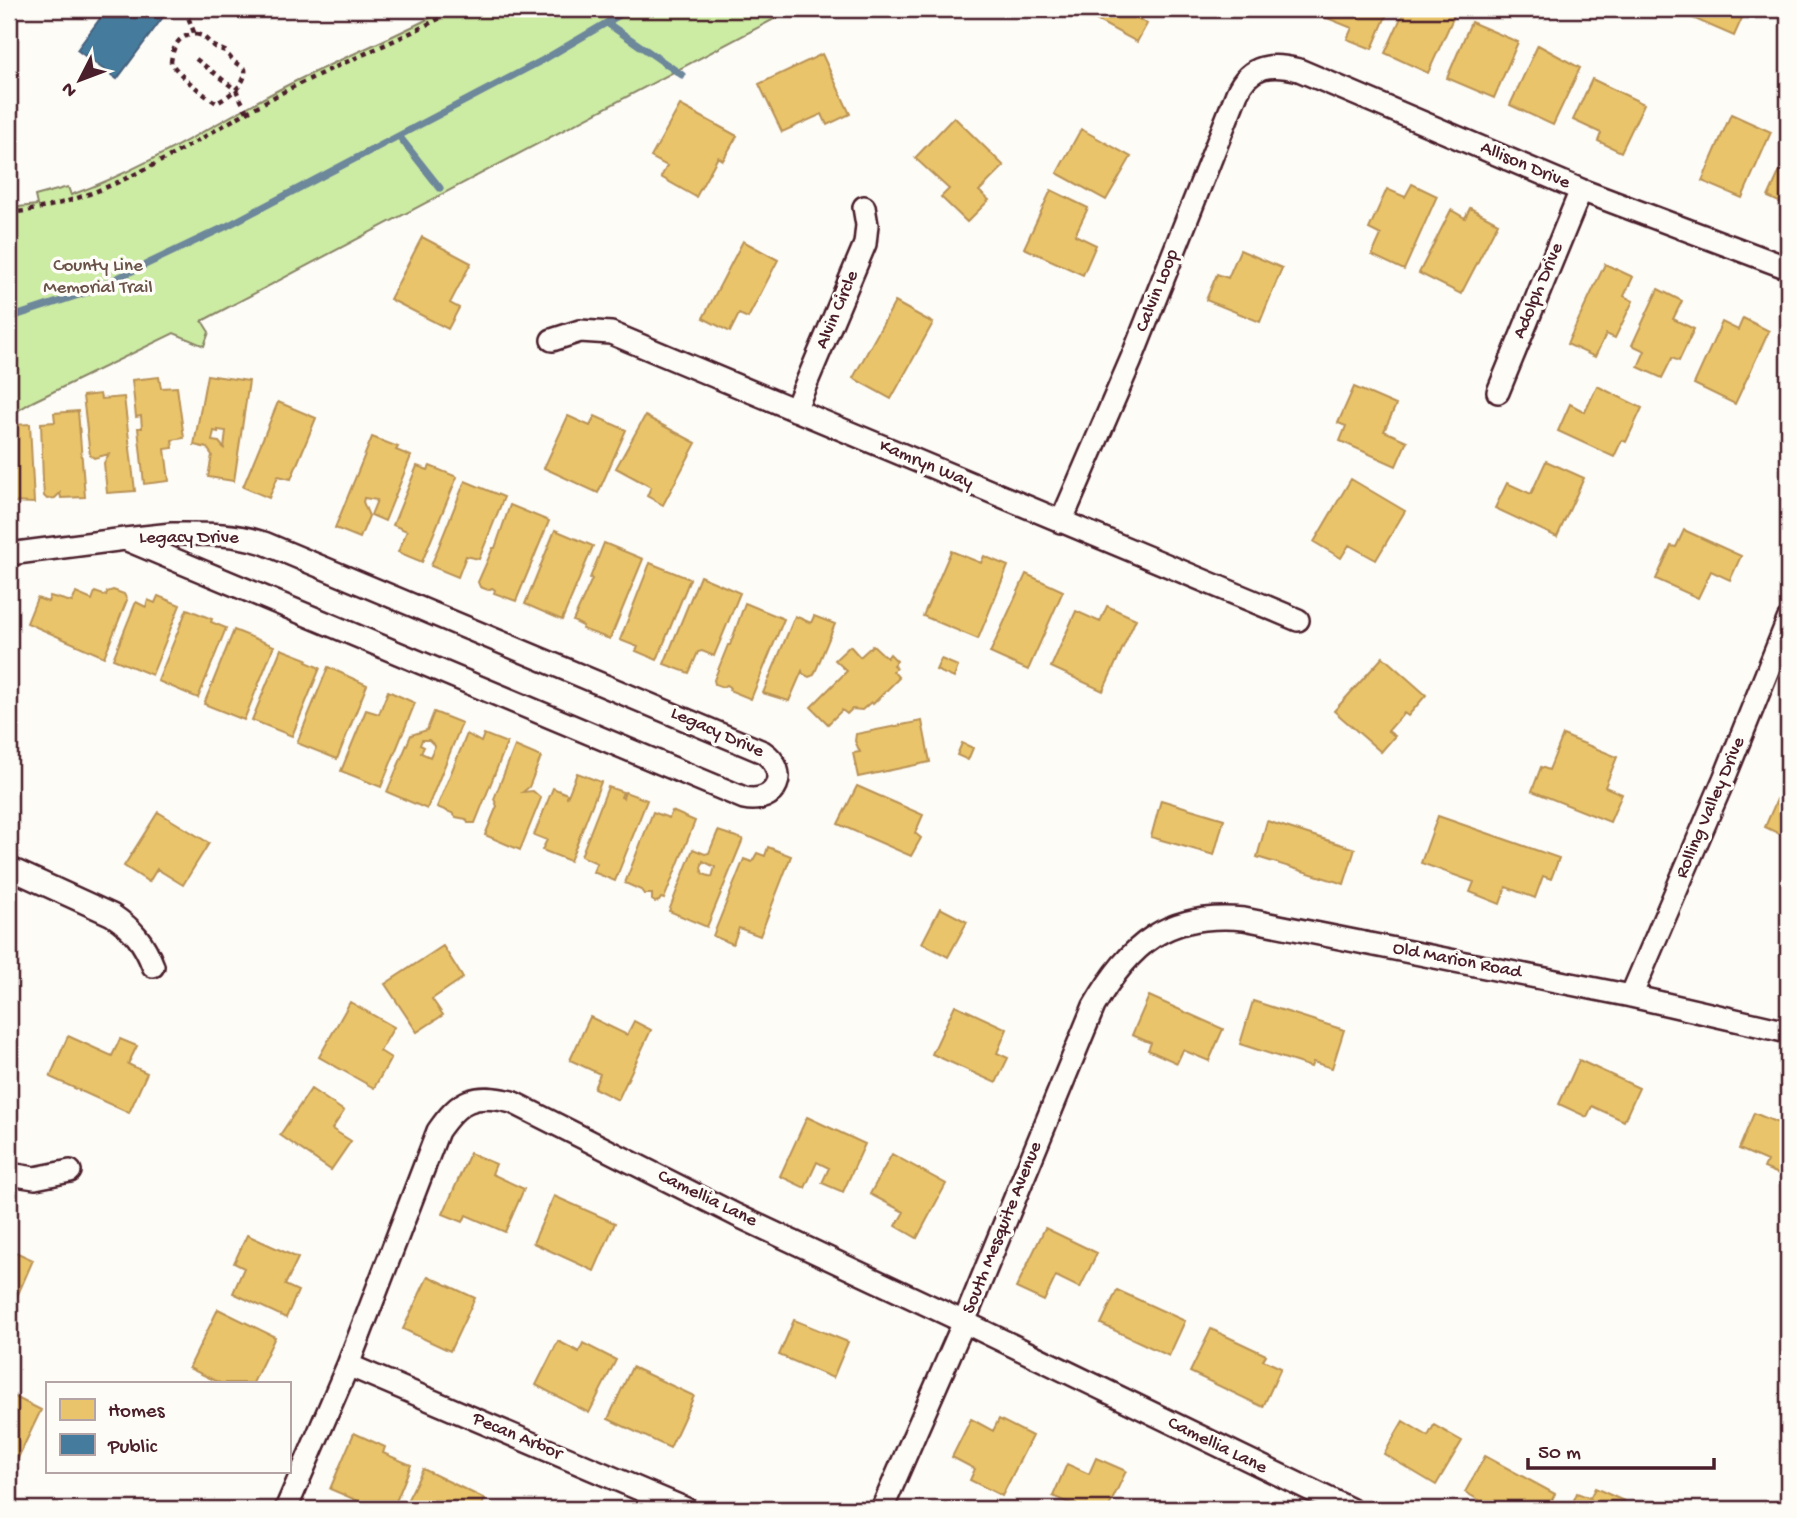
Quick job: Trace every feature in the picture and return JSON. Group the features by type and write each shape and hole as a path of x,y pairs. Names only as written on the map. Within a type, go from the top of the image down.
{"street":[{"name":"Allison Drive","path":"1263,67 1273,65 1299,70 1581,190 1788,268"},
{"name":"Calvin Loop","path":"1061,522 1131,360 1241,84 1263,67"},
{"name":"Adolph Drive","path":"1497,392 1581,190"},
{"name":"Alvin Circle","path":"795,410 865,244 867,225 864,207"},
{"name":"Kamryn Way","path":"552,340 580,331 611,333 1298,620"},
{"name":"Legacy Drive","path":"9,554 125,539 172,534 242,536 764,752 777,765 777,784 771,793 763,798 744,798 125,539"},
{"name":"Rolling Valley Drive","path":"1631,996 1724,779 1788,620"},
{"path":"9,868 112,915 128,925 146,948 153,966"},
{"name":"Old Marion Road","path":"1132,953 1160,932 1179,924 1200,918 1244,919 1631,996 1788,1032"},
{"name":"South Mesquite Avenue","path":"882,1509 964,1322 1084,1028 1115,971 1132,953"},
{"name":"Camellia Lane","path":"286,1509 348,1365 438,1131 454,1110 467,1101 480,1097 512,1102 736,1214 964,1322 1304,1500 1350,1509"},
{"path":"9,1174 35,1178 70,1171"},
{"name":"Pecan Arbor","path":"348,1365 687,1509"}],"path":[{"path":"185,9 195,34"},
{"path":"9,213 72,199 103,188 185,147 292,88 457,9"},
{"path":"184,36 203,36 213,46 225,51 233,61 244,66 245,79 235,89 220,102 215,102 173,67 173,47 184,36"},
{"path":"197,59 235,89 247,112"}],"green space":[{"name":"County Line Memorial Trail","path":"447,9 793,9 202,321 209,332 204,346 174,333 32,402 9,416 9,208 37,205 35,196 68,187 71,195 126,172 284,87"}],"building: Homes":[{"path":"1090,9 1147,9 1140,20 1147,24 1137,42 1087,15"},
{"path":"1325,9 1389,9 1372,49 1347,39 1352,28 1322,16"},
{"path":"1405,9 1439,9 1454,16 1428,73 1385,53"},
{"path":"1691,9 1746,9 1734,36 1688,16"},
{"path":"1471,22 1518,42 1494,98 1447,78"},
{"path":"1538,45 1580,68 1553,125 1510,105"},
{"path":"822,54 850,114 827,125 822,114 782,132 759,84"},
{"path":"1592,79 1644,104 1621,152 1598,141 1601,133 1573,120"},
{"path":"680,105 737,136 723,160 718,157 696,197 661,177 667,166 651,157"},
{"path":"1731,114 1771,132 1742,198 1702,181"},
{"path":"954,117 1004,166 979,191 989,200 967,222 941,197 949,189 915,158"},
{"path":"1081,129 1131,157 1106,200 1057,173"},
{"path":"1788,153 1788,219 1781,215 1786,205 1768,197"},
{"path":"1412,184 1437,196 1404,270 1372,255 1381,235 1369,229 1387,189 1405,197"},
{"path":"1051,190 1088,208 1075,235 1096,245 1083,275 1024,248"},
{"path":"1470,208 1498,223 1461,294 1419,273 1451,210 1465,218"},
{"path":"422,237 471,263 450,303 459,308 448,329 390,299"},
{"path":"743,241 778,260 748,318 739,314 730,332 703,318"},
{"path":"1240,250 1282,268 1260,322 1206,300 1217,274 1228,278"},
{"path":"1605,264 1633,277 1624,296 1633,301 1615,338 1606,334 1595,357 1567,344"},
{"path":"1658,289 1682,301 1673,319 1694,329 1679,361 1672,358 1662,378 1638,367 1645,351 1632,345"},
{"path":"895,302 933,323 891,399 853,378"},
{"path":"1743,318 1769,331 1735,404 1694,384 1722,322 1738,330"},
{"path":"207,375 249,381 234,481 208,477 212,455 207,448 194,445","holes":["214,431 226,431 224,448 219,442 212,441"]},
{"path":"159,377 161,388 177,387 184,438 172,440 173,448 165,449 169,481 144,484 138,428 142,428 141,416 136,417 132,380"},
{"path":"1597,386 1642,408 1626,442 1622,440 1614,457 1558,431 1570,404 1585,412"},
{"path":"1354,387 1396,405 1384,431 1407,441 1396,466 1340,441 1346,426 1338,423"},
{"path":"100,394 101,399 124,397 135,491 107,493 104,463 109,454 94,458 90,455 83,396"},
{"path":"278,402 316,418 291,479 278,476 269,498 243,487"},
{"path":"78,411 85,497 61,498 60,493 55,498 47,499 44,496 41,423 55,422 54,413"},
{"path":"568,416 590,426 595,416 626,430 598,493 544,468"},
{"path":"645,416 696,443 663,505 647,496 651,487 616,468"},
{"path":"30,424 34,503 11,502 9,505 9,428"},
{"path":"372,437 398,447 396,450 411,456 385,521 371,515 377,500 364,498 369,516 360,538 335,528"},
{"path":"1546,461 1584,478 1557,537 1495,508 1507,483 1531,494"},
{"path":"417,466 428,470 430,466 457,477 422,562 398,552 407,531 393,525"},
{"path":"1351,479 1405,511 1376,560 1349,545 1341,558 1314,542"},
{"path":"465,481 504,497 479,559 466,556 458,577 431,566"},
{"path":"510,505 549,521 516,601 494,593 492,588 488,590 480,587 478,582 495,548"},
{"path":"555,530 593,546 562,620 525,604"},
{"path":"1684,530 1741,556 1730,580 1711,571 1698,598 1656,579 1671,546 1676,547"},
{"path":"604,543 643,559 610,639 582,629 583,626 573,621 592,579 590,578"},
{"path":"951,551 981,563 984,556 1008,566 978,639 923,616"},
{"path":"650,563 690,579 657,660 636,651 638,647 620,640"},
{"path":"1026,574 1063,591 1028,670 990,653"},
{"path":"700,576 740,593 714,656 698,652 689,673 664,664"},
{"path":"113,590 124,594 127,600 104,657 27,623 37,598 48,602 50,596 72,602 76,593 92,600 95,592 106,596 107,592"},
{"path":"158,596 180,605 152,675 113,659 136,602 146,607 148,600 155,603"},
{"path":"745,603 784,619 751,699 729,690 727,685 723,687 715,684 714,680"},
{"path":"1107,606 1136,619 1103,691 1051,667 1076,611 1100,622"},
{"path":"187,609 226,628 198,698 158,681"},
{"path":"795,616 811,623 814,616 835,624 814,675 809,677 802,671 789,701 763,693"},
{"path":"234,630 274,646 244,720 204,704"},
{"path":"873,645 887,658 890,654 897,661 893,665 896,668 893,671 899,678 873,704 871,702 862,710 852,709 847,714 842,710 828,724 811,707 847,671 835,660 850,646 860,657"},
{"path":"281,649 307,659 306,662 320,668 292,736 252,720"},
{"path":"1383,657 1426,695 1408,716 1404,713 1388,731 1395,736 1381,752 1334,711"},
{"path":"941,659 958,666 954,678 936,670"},
{"path":"328,667 367,685 337,759 297,743"},
{"path":"388,691 415,703 381,787 341,771 366,710 379,714"},
{"path":"434,712 462,723 427,809 387,792 411,735 427,730","holes":["422,740 429,740 435,746 430,757 421,753 424,747 420,745"]},
{"path":"922,721 930,762 858,777 853,753 860,752 855,741 856,734"},
{"path":"467,734 481,742 484,734 507,743 475,823 468,823 466,819 437,807"},
{"path":"1563,735 1617,757 1605,787 1622,794 1610,822 1532,791 1541,767 1549,770"},
{"path":"962,743 973,748 968,760 957,755"},
{"path":"515,746 541,757 529,787 523,792 533,791 541,798 520,850 485,835 497,806 494,799"},
{"path":"577,773 601,782 570,861 542,850 547,840 534,835 553,788 567,794 567,798"},
{"path":"1788,774 1788,838 1765,827"},
{"path":"857,786 923,815 915,833 921,838 911,856 838,824"},
{"path":"608,787 623,792 623,798 625,792 647,800 615,881 593,872 597,863 581,856"},
{"path":"1161,800 1224,819 1214,855 1151,837"},
{"path":"672,811 695,821 664,899 655,902 652,900 652,894 644,894 625,883 653,812 669,818"},
{"path":"158,812 209,843 183,885 157,869 149,882 124,866"},
{"path":"1438,816 1559,858 1551,879 1543,876 1535,898 1506,887 1500,904 1470,892 1474,882 1421,863"},
{"path":"1267,821 1355,849 1344,884 1257,857"},
{"path":"718,831 743,839 707,927 669,911 693,849 709,853","holes":["703,861 715,867 712,877 703,874 701,868"]},
{"path":"768,847 791,856 760,936 739,928 733,944 713,936 744,859 752,862 757,853 765,856"},
{"path":"940,908 967,922 948,957 922,943"},
{"path":"443,946 463,978 432,999 443,1015 417,1032 385,984"},
{"path":"1149,996 1223,1029 1209,1061 1183,1050 1177,1063 1148,1050 1151,1043 1132,1035"},
{"path":"1253,1001 1344,1030 1332,1068 1313,1062 1311,1067 1240,1044"},
{"path":"350,1002 394,1027 380,1051 391,1058 374,1088 319,1057"},
{"path":"955,1005 1007,1029 997,1053 1008,1058 996,1083 932,1054"},
{"path":"590,1017 627,1035 634,1021 651,1030 618,1100 594,1088 600,1074 570,1060"},
{"path":"68,1036 112,1056 120,1039 137,1046 128,1064 147,1073 129,1113 50,1077"},
{"path":"1579,1060 1639,1088 1624,1121 1592,1106 1587,1117 1559,1104"},
{"path":"311,1089 344,1111 332,1129 351,1141 331,1170 280,1135"},
{"path":"1754,1113 1788,1127 1788,1178 1764,1168 1767,1161 1739,1149"},
{"path":"807,1117 865,1144 843,1192 822,1183 829,1168 817,1162 805,1188 780,1176"},
{"path":"470,1153 496,1164 492,1174 524,1189 505,1232 466,1215 463,1222 443,1214"},
{"path":"892,1154 946,1184 917,1238 896,1226 904,1212 870,1194"},
{"path":"554,1196 615,1223 594,1271 533,1243"},
{"path":"1045,1228 1097,1253 1080,1288 1056,1276 1044,1301 1016,1288"},
{"path":"247,1235 298,1258 285,1285 298,1291 286,1318 233,1293 244,1268 234,1263"},
{"path":"9,1249 33,1260 15,1301 9,1299"},
{"path":"428,1276 475,1298 450,1351 403,1329"},
{"path":"1117,1290 1185,1321 1169,1356 1101,1324"},
{"path":"218,1309 275,1337 253,1382 218,1382 189,1368"},
{"path":"794,1320 848,1342 833,1378 779,1355"},
{"path":"1211,1329 1266,1355 1263,1360 1281,1368 1263,1407 1190,1372"},
{"path":"558,1341 579,1352 583,1343 616,1360 589,1413 536,1385"},
{"path":"632,1367 694,1396 670,1448 608,1419"},
{"path":"9,1394 41,1410 16,1462 9,1458"},
{"path":"971,1419 993,1431 999,1419 1032,1436 1002,1496 970,1480 975,1469 952,1457"},
{"path":"1403,1421 1428,1436 1434,1425 1462,1441 1436,1485 1384,1454"},
{"path":"354,1433 385,1447 383,1453 411,1465 393,1509 377,1509 330,1489"},
{"path":"1485,1456 1555,1494 1547,1509 1495,1509 1465,1492"},
{"path":"1096,1458 1126,1471 1108,1509 1069,1509 1071,1504 1053,1496 1067,1464 1089,1474"},
{"path":"423,1469 485,1499 480,1509 403,1509"},
{"path":"1595,1488 1624,1501 1620,1509 1570,1509 1577,1493 1590,1498"}],"building: Public":[{"path":"107,9 169,9 117,79 77,50"}],"waterway":[{"path":"9,318 88,292 227,226 543,60 630,9"},
{"path":"607,23 682,75"},
{"path":"399,136 440,188"}]}
